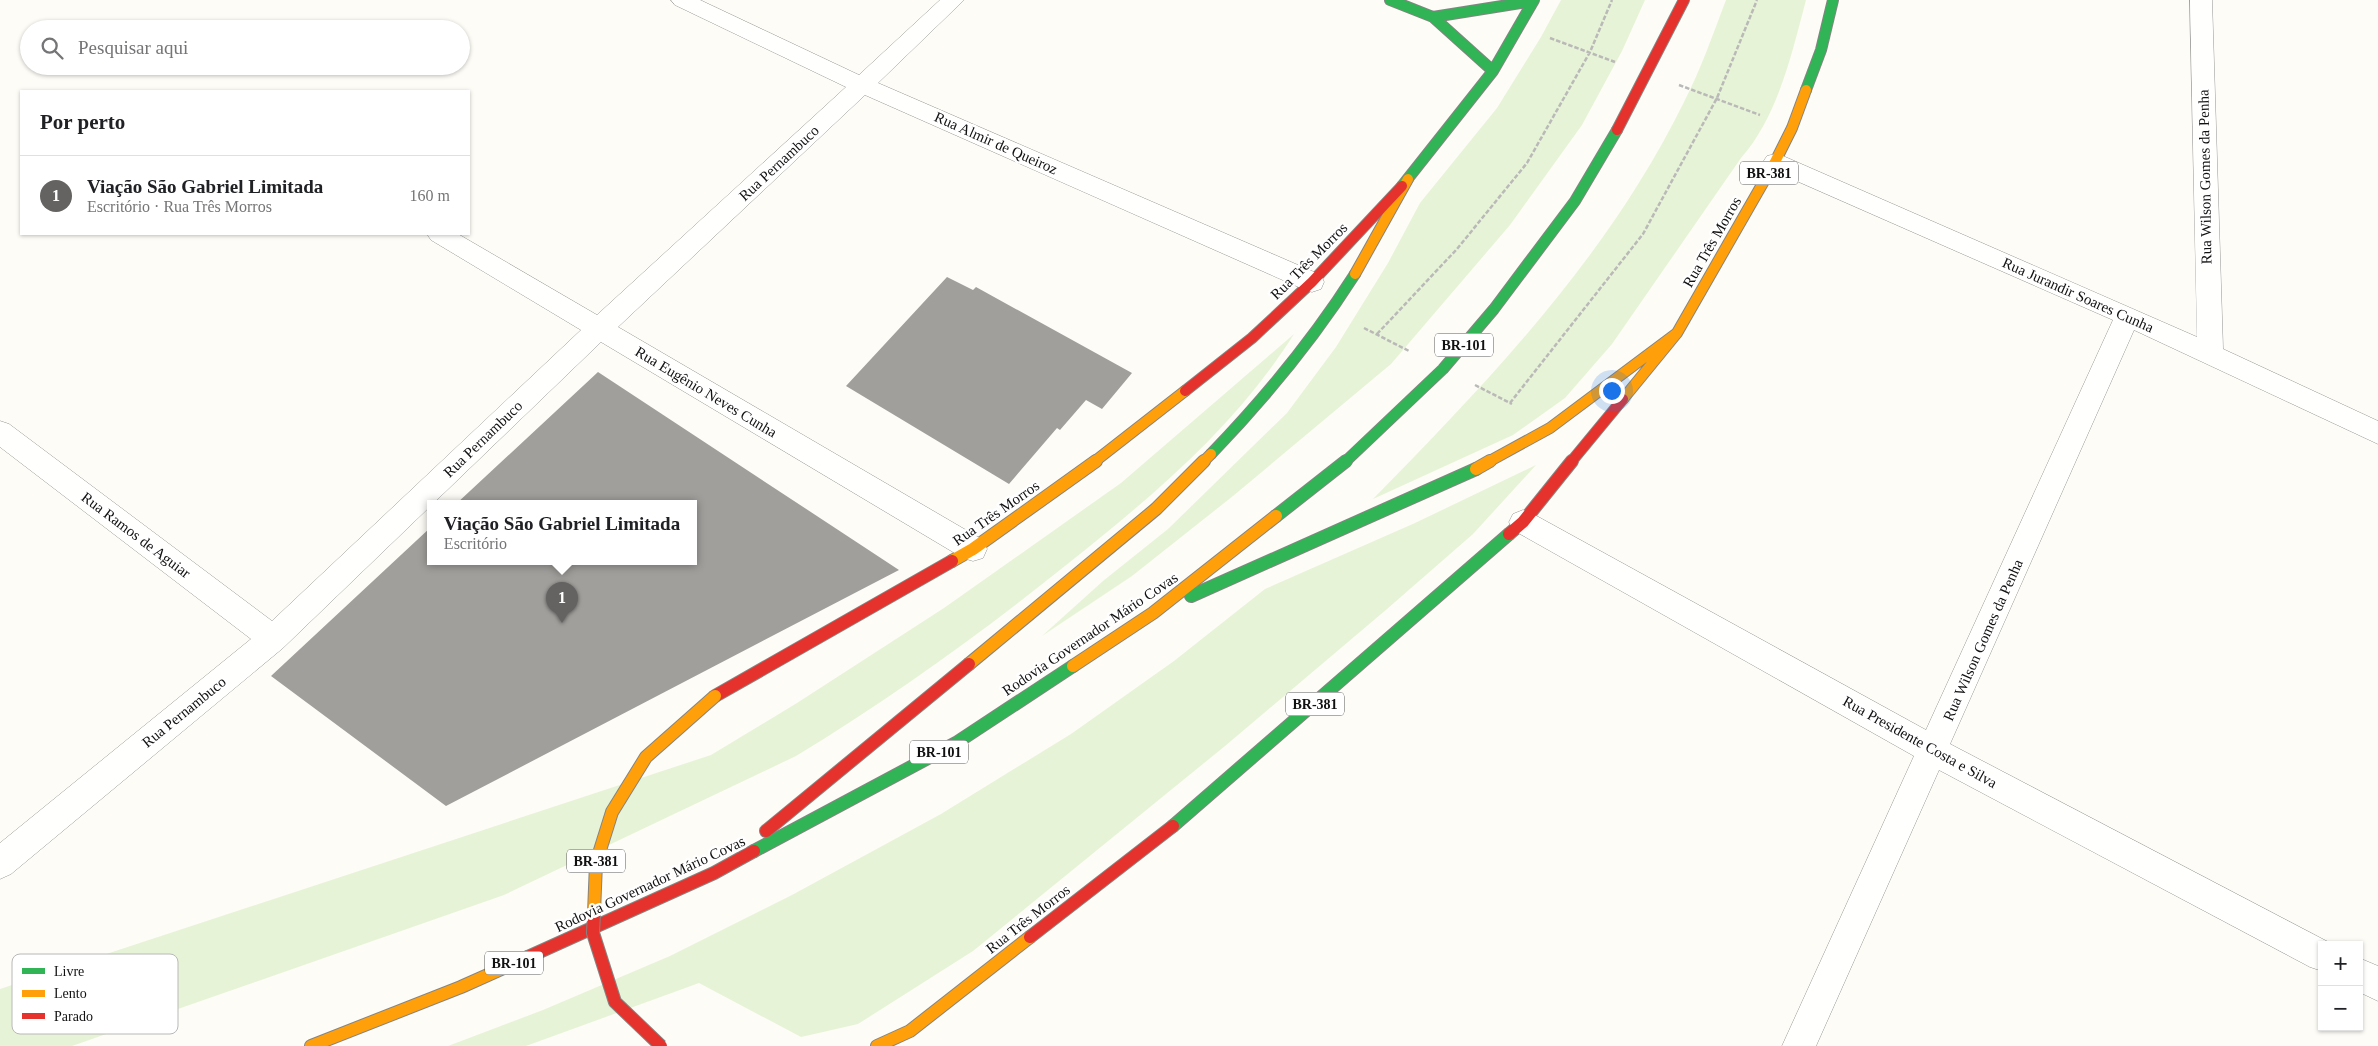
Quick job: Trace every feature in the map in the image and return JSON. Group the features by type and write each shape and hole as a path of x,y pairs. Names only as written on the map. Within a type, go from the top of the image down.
{"main road":[{"path":"1390,0 1433,17 1493,71"},
{"name":"BR-381","path":"1433,17 1534,0"},
{"name":"Rua Três Morros","path":"661,1046 615,1002 593,933 596,863 612,812 646,757 715,696 973,549 1106,453 1252,338 1312,282 1408,179 1493,71 1534,0"},
{"name":"Rodovia Governador Mário Covas","path":"311,1046 461,986 714,873 956,743 1153,613 1345,462 1443,369 1494,309 1575,201 1631,105 1684,0"},
{"name":"Rua Três Morros","path":"876,1046 910,1031 1195,809 1523,522 1677,333 1775,162 1792,128 1821,50 1833,0"},
{"path":"714,873 1156,509 1258,406 1302,353 1330,315 1375,240 1408,179"},
{"path":"1153,613 1485,464 1550,428 1677,333"}],"street":[{"name":"Rua Almir de Queiroz","path":"682,0 862,85 1312,282"},
{"name":"Rua Pernambuco","path":"0,863 272,639 599,329 953,0"},
{"name":"Rua Wilson Gomes da Penha","path":"2201,0 2210,354"},
{"name":"Rua Jurandir Soares Cunha","path":"1775,162 2128,316 2378,433"},
{"name":"Rua Eugênio Neves Cunha","path":"441,235 973,549"},
{"name":"Rua Wilson Gomes da Penha","path":"1800,1046 1827,980 1934,751 2128,316"},
{"name":"Rua Ramos de Aguiar","path":"0,432 272,639"},
{"name":"Rua Presidente Costa e Silva","path":"1523,522 1934,751 2318,953"},
{"path":"2363,976 2378,984"}],"path":[{"path":"1377,334 1457,248 1527,163 1590,52 1612,0"},
{"path":"1510,403 1643,234 1717,98 1757,0"}],"green space":[{"path":"1561,0 1645,0 1622,51 1582,125 1510,225 1391,364 1233,496 1132,576 1042,636 1103,581 1168,529 1287,413 1336,347 1388,263 1420,203 1497,108 1541,37"},
{"path":"1726,0 1806,0 1782,83 1765,123 1612,344 1565,398 1513,435 1373,499 1461,408 1545,313 1584,263 1620,212 1654,158 1690,90"},
{"path":"1294,334 1247,399 1192,457 1132,511 1037,588 970,639 902,688 796,756 504,895 178,1009 178,954 106,954 711,755 797,703 944,608 1121,483"},
{"path":"1536,465 1473,534 1225,746 973,951 858,1024 801,1037 699,983 526,1046 448,1046 543,1010 670,956 792,895 941,814 1071,734 1174,661 1265,589 1415,523"},
{"path":"12,985 12,1034 106,1034 72,1046 0,1046 0,989"}],"building":[{"path":"947,277 973,290 976,287 1132,373 1102,409 1086,400 1060,430 1057,428 1009,484 846,386"},
{"path":"598,372 899,570 446,806 271,676 427,531 427,565 697,565 697,500 460,500"}],"traffic: fast":[{"path":"1390,0 1433,17 1493,71"},
{"path":"1402,186 1493,71 1534,0"},
{"path":"1806,90 1821,50 1833,0"},
{"path":"1433,17 1533,1"},
{"path":"1276,516 1345,462 1443,369 1494,309 1575,201 1617,130"},
{"path":"1211,454 1289,368 1323,323 1355,274"},
{"path":"1191,596 1476,469"},
{"path":"1173,826 1509,534"},
{"path":"754,851 956,743 1073,666"}],"traffic: slow":[{"path":"1623,399 1677,333 1775,162 1792,128 1806,90"},
{"path":"1355,274 1408,179"},
{"path":"1476,469 1550,428 1677,333"},
{"path":"952,561 973,549 1099,459 1185,391"},
{"path":"969,664 1156,509 1211,454"},
{"path":"1073,666 1153,613 1276,516"},
{"path":"594,913 596,863 612,812 646,757 715,696"},
{"path":"877,1046 910,1031 1030,937"},
{"path":"311,1046 461,987 528,957"}],"traffic: jam":[{"path":"1617,130 1684,0"},
{"path":"1185,391 1252,338 1312,282 1402,186"},
{"path":"1509,534 1523,522 1623,399"},
{"path":"715,696 952,561"},
{"path":"766,831 969,664"},
{"path":"1030,937 1173,826"},
{"path":"528,957 714,873 754,851"},
{"path":"594,913 593,933 615,1002 661,1046"}],"place":[{"name":"Viação São Gabriel Limitada","path":"562,623"}]}
